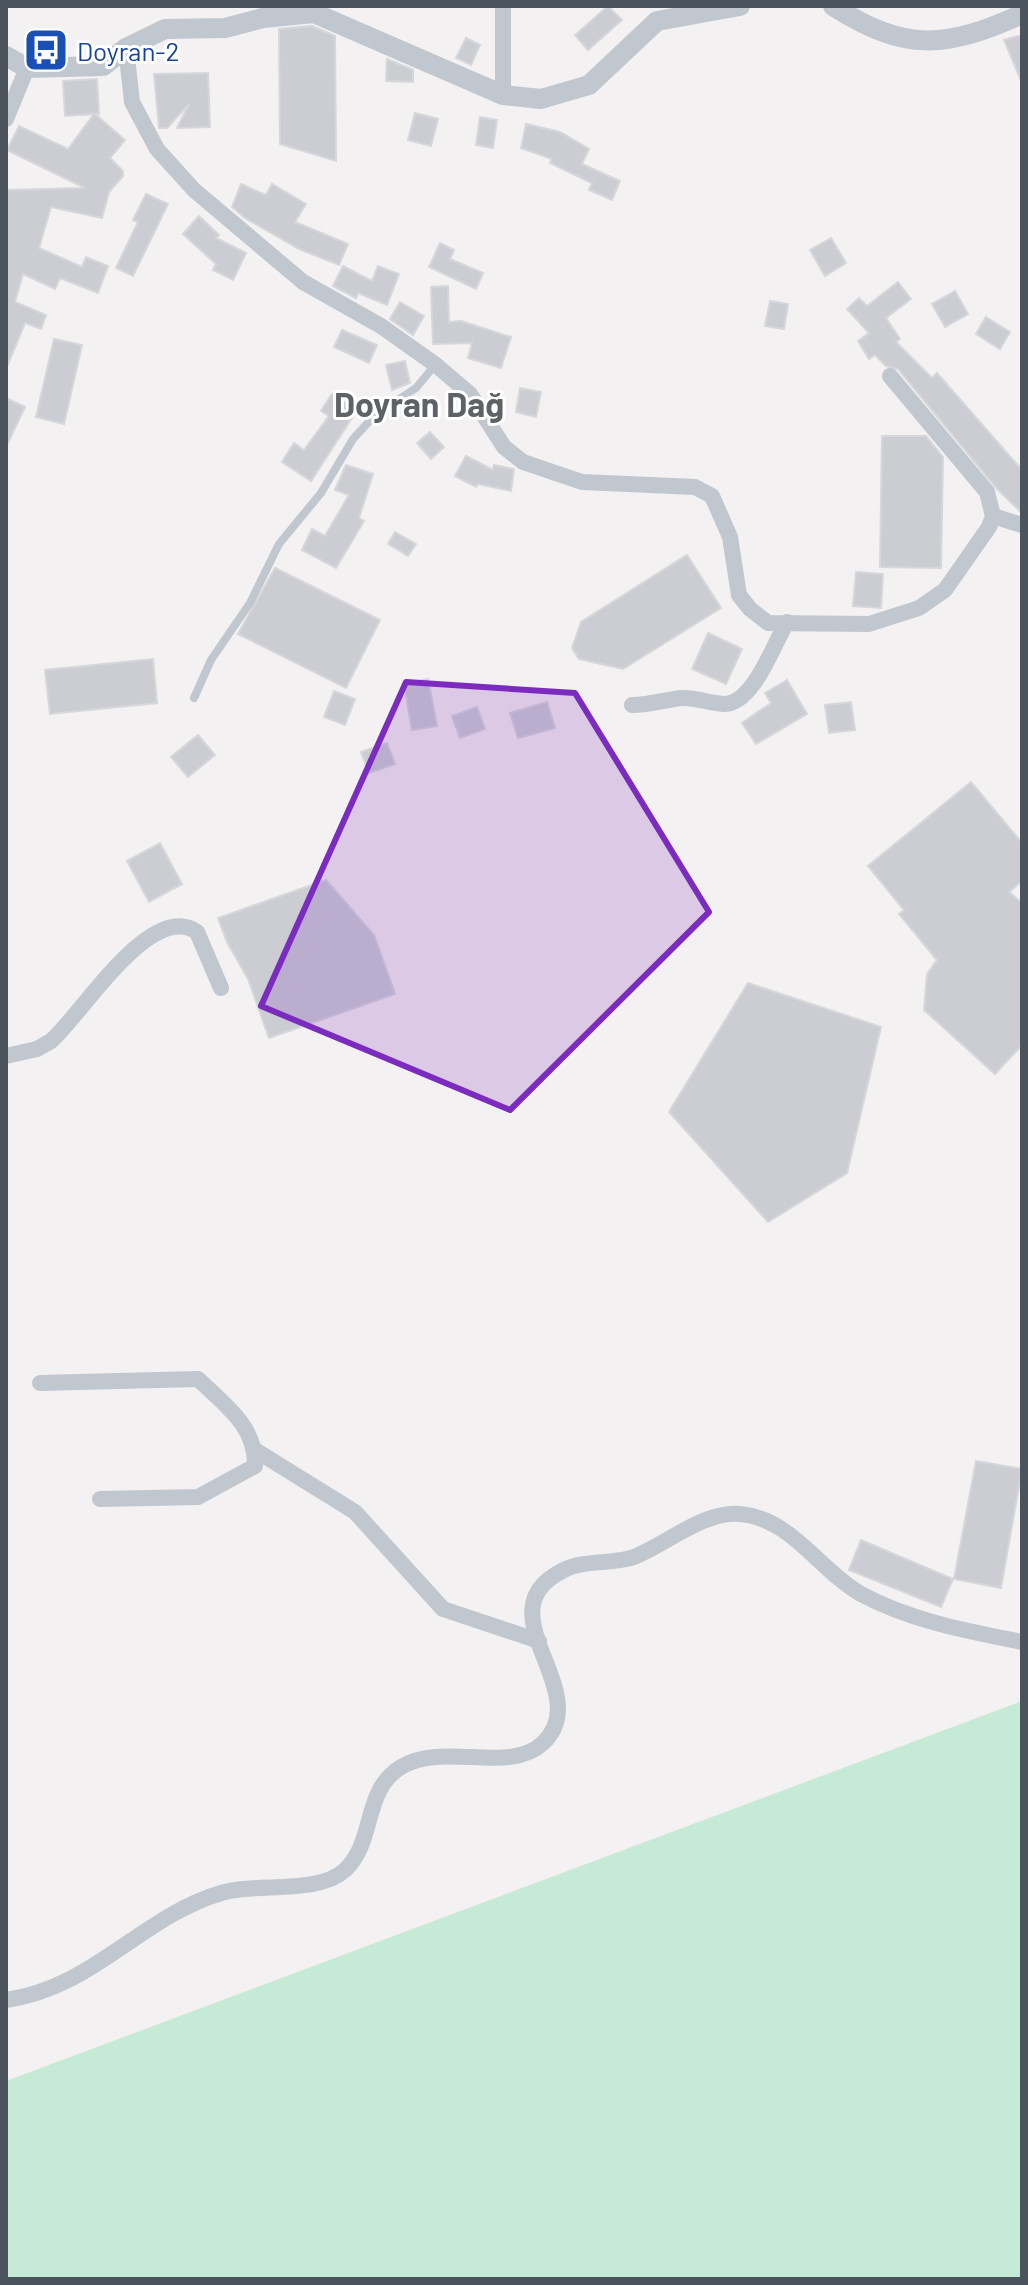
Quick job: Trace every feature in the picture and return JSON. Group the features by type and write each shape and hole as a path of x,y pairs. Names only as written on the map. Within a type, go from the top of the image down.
{"street":[{"path":"503,6 503,95"},
{"path":"6,56 27,68 103,66 126,48 165,29 225,28 263,18 314,13 503,95 541,99 589,85 657,21 740,6"},
{"path":"833,6 869,29 924,42 973,36 1022,14"},
{"path":"126,48 132,102 157,149 194,190 303,282 381,326 436,365 470,394 504,447 523,462 582,482 618,486 695,487 712,496 730,537 739,595 750,609 768,623 869,624 919,608 945,590 955,578 993,516 987,492 890,376"},
{"path":"6,119 27,68"},
{"path":"993,516 1022,525"},
{"path":"632,705 658,705 681,698 726,704 736,701 765,668 771,647 787,622"},
{"path":"6,1056 37,1049 51,1041 124,958 153,934 171,926 190,927 197,932 221,988"},
{"path":"40,1383 198,1379 246,1426 255,1450 255,1466 198,1497 100,1499"},
{"path":"255,1450 355,1512 443,1609 539,1641"},
{"path":"6,2000 29,1997 68,1983 197,1902 249,1887 325,1881 342,1873 355,1859 374,1797 384,1779 410,1761 460,1755 521,1757 540,1746 553,1732 559,1714 531,1616 532,1597 545,1581 580,1565 634,1557 705,1521 736,1513 763,1518 778,1527 835,1576 888,1607 939,1624 1022,1642"}],"lane":[{"path":"194,698 205,669 250,603 279,544 321,493 353,439 376,414 416,388 436,365"}],"highlighted area":[{"path":"406,682 575,693 709,912 510,1110 261,1006"}],"green space":[{"path":"1022,1701 1022,2279 6,2279 6,2081"}],"building":[{"path":"608,6 622,20 588,50 575,35"},
{"path":"312,26 335,36 336,161 280,144 279,29"},
{"path":"1022,35 1022,83 1004,40"},
{"path":"466,38 480,45 471,65 456,58"},
{"path":"387,59 413,70 413,82 386,81"},
{"path":"208,73 210,127 177,128 189,104 167,128 159,128 154,74"},
{"path":"97,79 99,114 95,114 125,140 110,158 123,171 123,176 109,192 102,218 51,207 39,248 82,267 86,257 108,266 98,293 60,278 55,289 23,274 15,302 46,315 41,329 25,323 6,369 6,190 85,188 7,150 19,126 68,149 94,114 65,116 63,81"},
{"path":"415,113 438,119 431,146 408,140"},
{"path":"480,117 497,120 493,148 476,145"},
{"path":"526,124 560,132 589,149 582,164 620,181 612,200 589,190 592,183 550,163 552,159 521,148"},
{"path":"241,184 266,195 272,184 306,204 295,222 348,244 339,265 299,249 245,218 232,207"},
{"path":"146,194 168,204 133,276 116,268 138,222 133,220"},
{"path":"199,216 219,235 216,238 246,253 233,280 213,270 216,264 183,234"},
{"path":"831,238 846,263 825,276 810,250"},
{"path":"440,243 454,250 450,259 483,273 476,289 429,267"},
{"path":"343,266 372,281 378,266 399,274 387,305 358,293 356,298 333,286"},
{"path":"898,282 911,299 886,318 900,339 896,342 932,378 937,373 1022,470 1022,513 998,490 898,369 886,366 875,355 869,359 858,341 869,333 847,309 859,298 867,306"},
{"path":"448,286 449,322 461,321 511,337 501,368 468,358 472,343 433,344 431,287"},
{"path":"955,291 968,314 945,327 932,304"},
{"path":"770,301 788,304 784,329 765,326"},
{"path":"400,302 424,316 413,335 390,319"},
{"path":"986,317 1010,332 1000,349 976,334"},
{"path":"342,330 377,345 369,363 334,347"},
{"path":"54,339 82,345 64,424 36,417"},
{"path":"405,361 410,383 392,390 386,365"},
{"path":"520,388 541,392 536,417 516,412"},
{"path":"332,394 357,410 311,481 282,462 294,443 304,450 329,416 321,411"},
{"path":"6,398 25,407 6,447"},
{"path":"430,432 444,447 431,459 417,443"},
{"path":"882,436 926,436 943,457 941,568 880,567"},
{"path":"466,456 493,470 494,465 514,469 511,491 478,484 476,487 455,476"},
{"path":"346,465 373,474 359,518 364,521 336,568 302,550 312,529 325,536 349,495 335,490"},
{"path":"395,532 416,544 408,556 388,544"},
{"path":"687,555 721,608 623,669 579,659 572,648 581,622"},
{"path":"275,568 380,620 346,688 238,634"},
{"path":"856,572 883,574 881,608 853,606"},
{"path":"708,633 742,649 726,684 692,669"},
{"path":"153,659 157,703 50,714 45,670"},
{"path":"428,679 437,726 412,730 404,684"},
{"path":"787,680 807,714 756,744 742,723 771,703 765,693"},
{"path":"334,691 355,699 345,725 324,717"},
{"path":"547,702 555,728 518,738 510,713"},
{"path":"851,702 855,730 829,733 825,705"},
{"path":"477,707 485,729 460,738 452,716"},
{"path":"198,735 215,755 188,777 171,757"},
{"path":"387,743 395,764 369,773 361,752"},
{"path":"971,782 1022,843 1022,881 1009,892 1022,903 1022,1045 995,1074 924,1010 927,974 937,960 899,914 904,910 868,866"},
{"path":"160,843 182,884 149,902 127,861"},
{"path":"326,880 374,935 395,994 269,1038 248,979 227,942 218,918"},
{"path":"748,983 881,1027 847,1173 768,1222 669,1112"},
{"path":"976,1461 1022,1469 1001,1588 954,1579"},
{"path":"861,1540 953,1579 941,1607 849,1570"}],"place":[{"name":"Doyran-2","path":"46,50"}],"district":[{"name":"Doyran Dağ","path":"419,403"}]}
